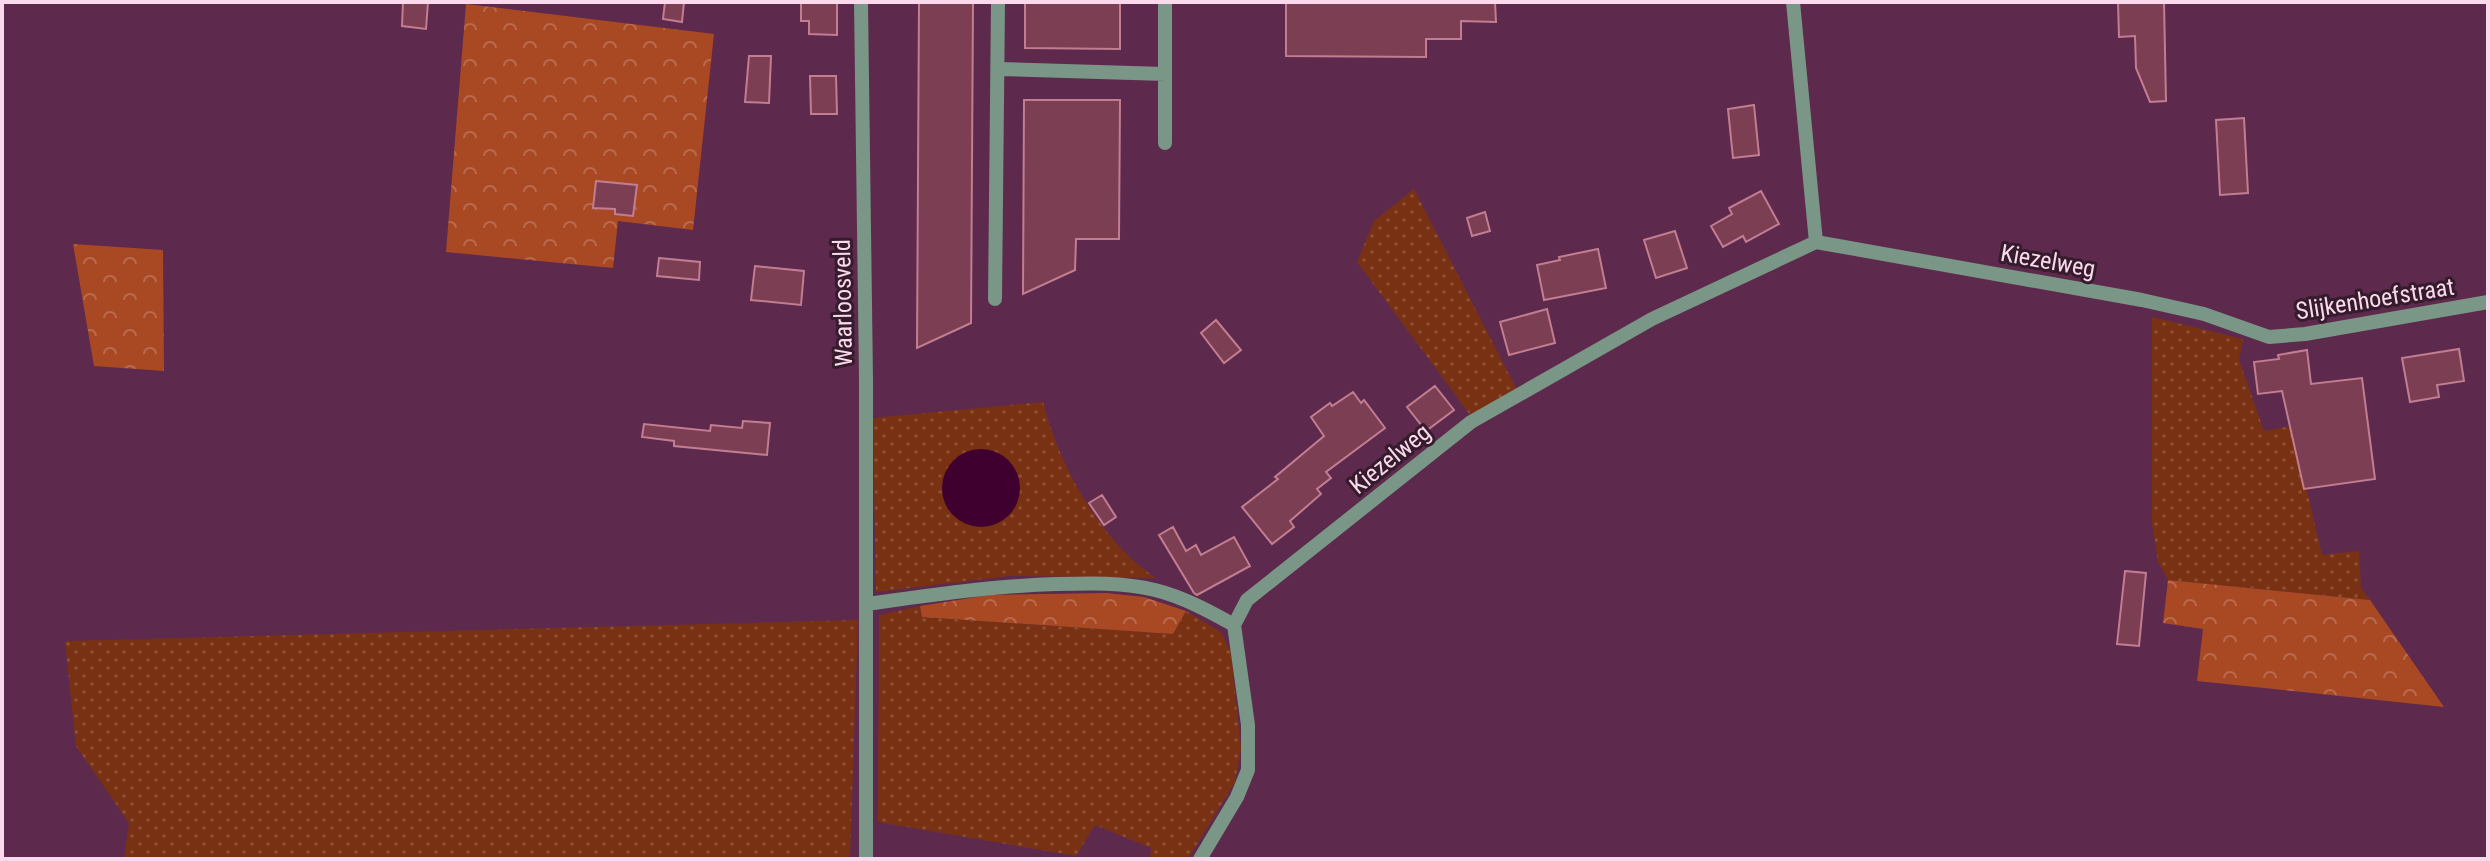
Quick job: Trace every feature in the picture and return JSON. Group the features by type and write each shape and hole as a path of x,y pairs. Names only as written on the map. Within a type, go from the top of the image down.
{"street":[{"name":"Waarloosveld","path":"861,2 867,604 866,859"},
{"path":"995,299 998,2"},
{"path":"1165,2 1165,143"},
{"path":"1793,2 1816,242"},
{"path":"998,69 1165,74"},
{"name":"Kiezelweg","path":"1234,625 1247,600 1471,422 1652,319 1816,242 2142,300 2204,314 2269,337"},
{"name":"Slijkenhoefstraat","path":"2269,337 2305,334 2488,302"},
{"path":"867,604 939,593 1033,585 1112,583 1156,590 1194,603 1234,625 1248,725 1248,770 1237,797 1200,859"}],"shaded area":[{"path":"1414,189 1518,392 1476,423 1357,262 1374,221"},
{"path":"2152,317 2243,339 2239,360 2264,431 2292,426 2322,555 2359,551 2361,588 2370,600 2168,580 2158,562 2152,523"},
{"path":"1043,402 1059,450 1084,500 1117,544 1156,578 1009,576 876,592 873,418"},
{"path":"973,449 989,449 1003,455 1014,466 1020,488 1014,510 1003,521 989,527 973,527 959,521 948,510 942,496 942,480 948,466 959,455"},
{"path":"920,606 922,617 1173,634 1186,611 1221,632 1231,652 1241,749 1235,782 1188,859 1150,859 1151,848 1095,825 1076,856 878,822 879,615"},
{"path":"858,620 850,859 124,859 129,823 76,746 65,641"}],"green space":[{"path":"466,4 714,34 693,230 618,221 613,268 446,252"},
{"path":"73,244 163,250 164,371 94,366"},
{"path":"2168,580 2370,600 2444,707 2197,681 2203,629 2163,623"},
{"path":"1106,593 1144,597 1186,611 1173,634 922,617 920,606 990,595"}],"building":[{"path":"403,2 428,2 426,29 402,26"},
{"path":"665,2 684,2 682,22 663,19"},
{"path":"801,2 837,2 837,35 809,34 809,21 801,21"},
{"path":"919,2 973,2 971,323 917,348"},
{"path":"1025,2 1120,2 1120,49 1025,48"},
{"path":"1286,2 1495,2 1496,22 1461,21 1461,39 1426,39 1426,57 1286,56"},
{"path":"2118,2 2164,2 2166,101 2150,102 2136,68 2135,36 2119,37"},
{"path":"749,56 771,56 769,103 745,102"},
{"path":"810,76 836,76 837,114 811,114"},
{"path":"1024,100 1120,100 1119,239 1076,239 1075,270 1023,294"},
{"path":"1754,105 1759,155 1733,158 1728,109"},
{"path":"2244,118 2248,193 2220,195 2216,120"},
{"path":"596,181 637,185 633,216 615,214 615,209 593,208"},
{"path":"1761,191 1779,224 1746,242 1743,236 1723,247 1711,226 1732,214 1729,208"},
{"path":"1485,212 1490,231 1472,236 1467,218"},
{"path":"1675,231 1687,268 1656,278 1644,240"},
{"path":"1598,249 1606,288 1544,300 1537,265"},
{"path":"659,258 700,262 699,280 657,276"},
{"path":"755,266 804,271 801,305 751,300"},
{"path":"1547,309 1555,343 1509,355 1500,322"},
{"path":"1216,320 1241,350 1224,363 1201,333"},
{"path":"2459,349 2464,381 2437,385 2439,397 2410,402 2402,358"},
{"path":"2307,350 2311,384 2362,378 2375,479 2304,489 2282,391 2258,394 2254,362 2279,359 2278,355"},
{"path":"1435,386 1454,410 1426,431 1407,407"},
{"path":"1353,392 1361,403 1364,400 1385,428 1326,472 1331,478 1317,489 1321,494 1290,521 1294,527 1272,544 1242,507 1324,436 1311,417"},
{"path":"743,421 770,423 767,455 674,446 674,441 642,437 644,424 710,431 711,425 742,428"},
{"path":"1102,495 1116,517 1104,525 1089,503"},
{"path":"1173,527 1186,551 1196,545 1201,555 1234,537 1250,566 1197,595 1159,535"},
{"path":"2125,571 2146,573 2139,646 2117,644"}]}
